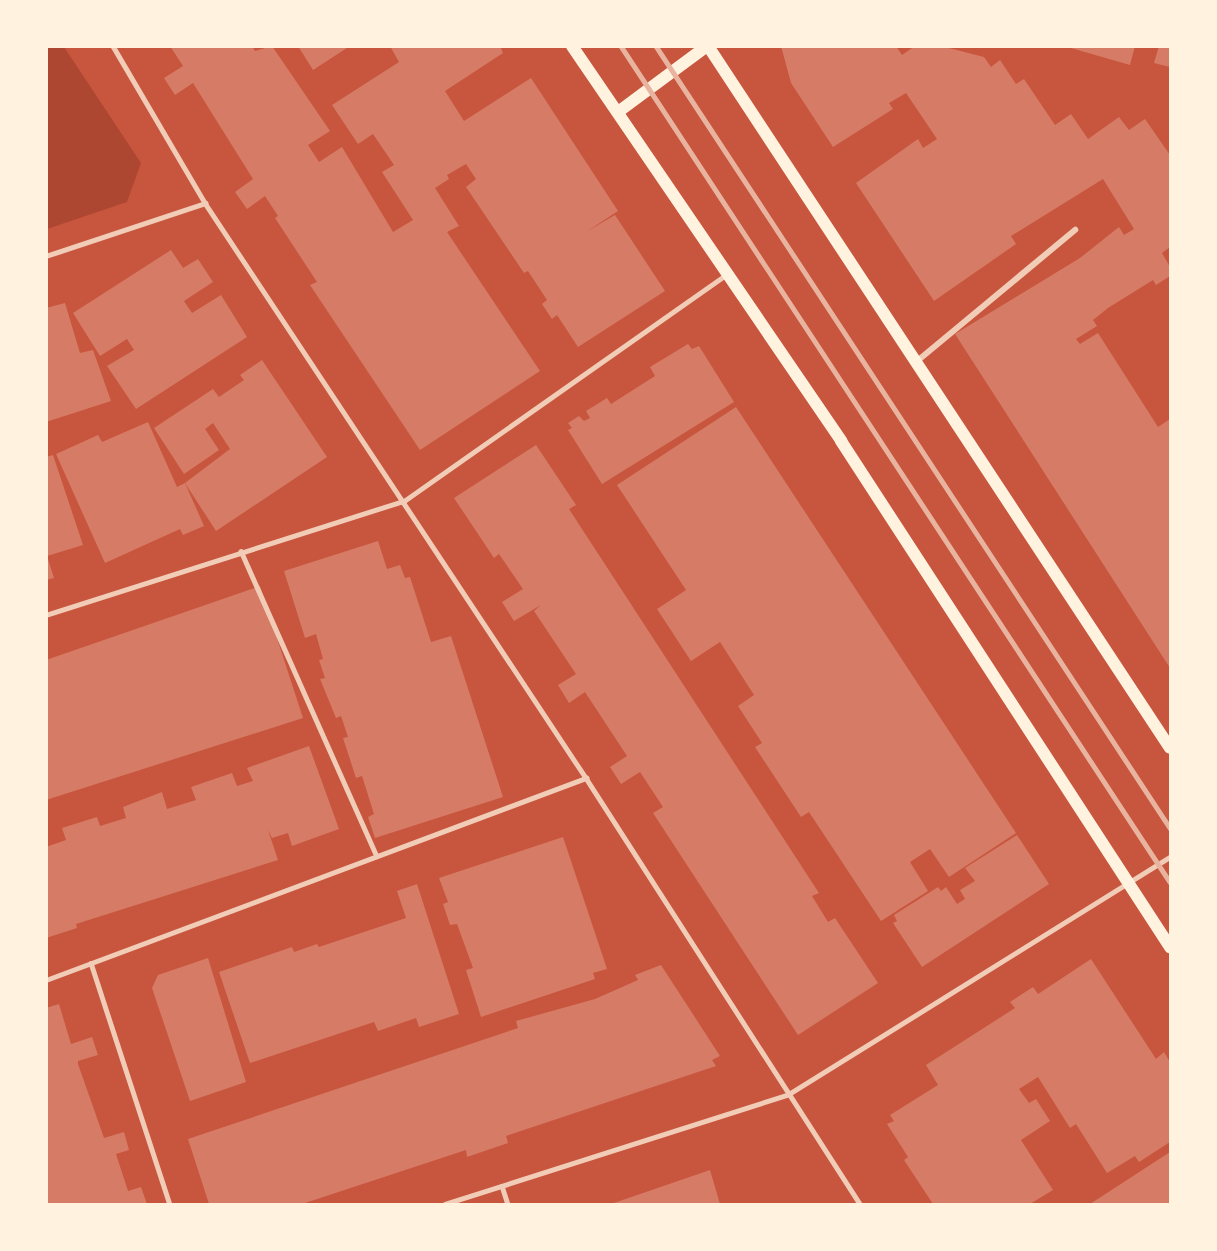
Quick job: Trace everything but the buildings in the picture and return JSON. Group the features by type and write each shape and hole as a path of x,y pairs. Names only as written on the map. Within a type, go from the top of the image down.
{"main road":[{"path":"572,46 841,441 1170,947"},
{"path":"618,112 707,46 1170,748"}],"street":[{"path":"915,364 1075,230"}],"lane":[{"path":"113,46 205,203 586,778 860,1204"},
{"path":"46,256 205,203"},
{"path":"46,615 241,551 404,501 728,274"},
{"path":"241,551 377,856"},
{"path":"46,981 586,778"},
{"path":"444,1204 789,1094 1170,857"},
{"path":"91,963 170,1204"},
{"path":"502,1186 508,1204"}],"shaded area":[{"path":"46,47 64,47 141,163 127,202 47,229"}],"railway":[{"path":"621,46 1170,882"},
{"path":"656,46 1170,828"}]}
